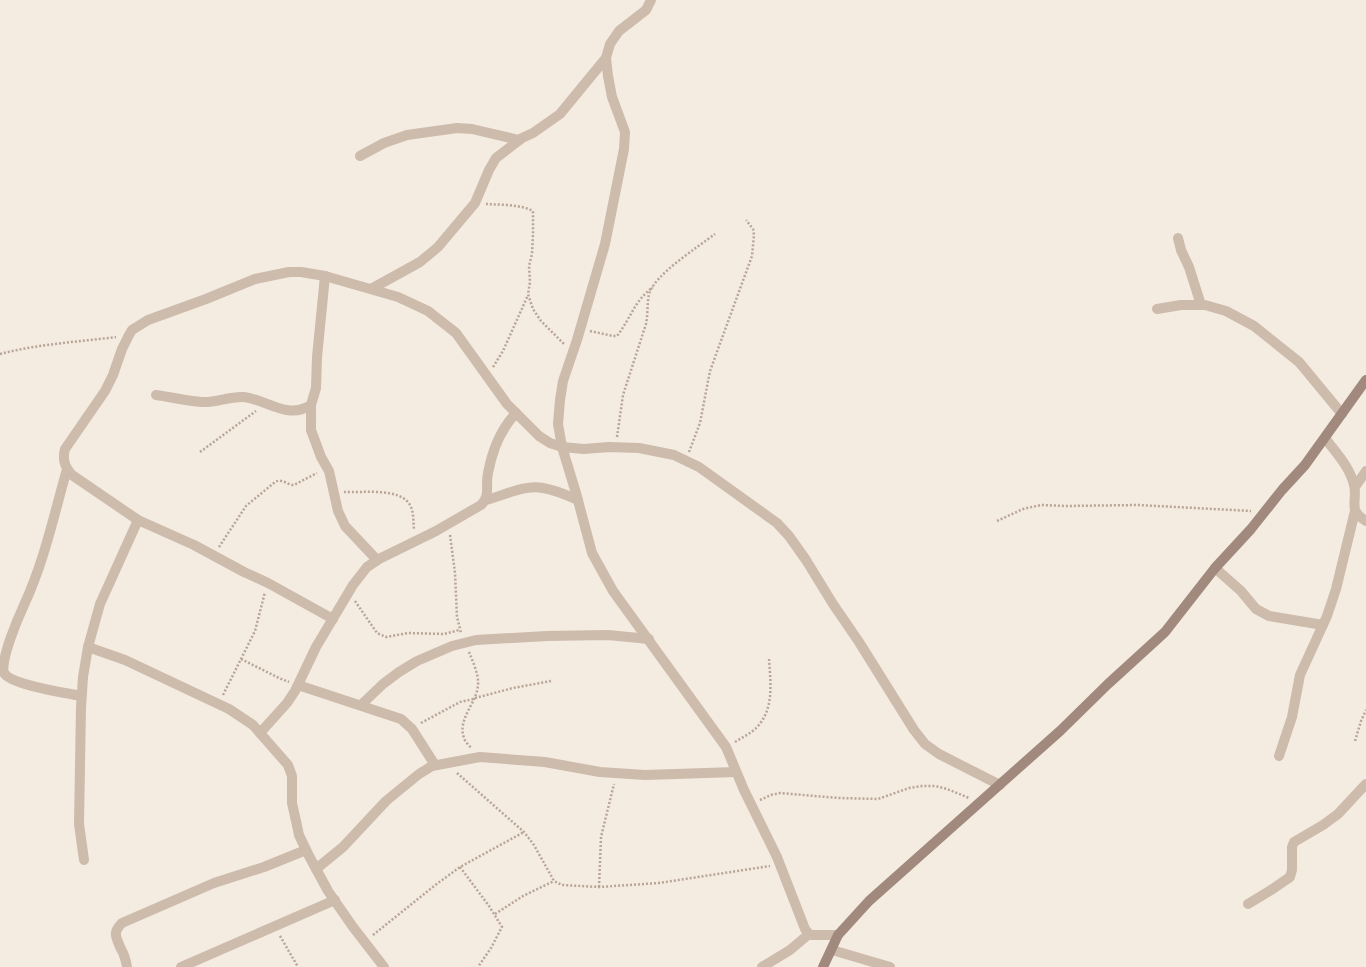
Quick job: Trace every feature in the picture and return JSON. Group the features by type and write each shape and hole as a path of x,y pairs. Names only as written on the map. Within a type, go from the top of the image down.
{"street":[{"path":"651,0 646,10 619,31 610,44 606,58 612,97 625,132 624,149 605,244 563,381 558,424 562,447 592,553 613,591 726,747 751,806 780,864 804,930 809,934 825,936 838,935"},
{"path":"371,289 428,256 445,240 475,203 489,170 496,158 519,140 547,124 560,114 606,58"},
{"path":"360,156 384,143 407,135 457,128 472,129 519,140"},
{"path":"1178,238 1201,305"},
{"path":"333,620 268,583 194,545 138,520 72,475 67,469 64,460 65,449 105,392 122,349 132,330 148,320 255,279 289,272 301,272 325,276 398,297 428,311 456,333 507,404 539,436 550,443 562,447 639,448 674,455 699,467 777,523 789,536 806,560 914,730 925,744 939,754 1000,785"},
{"path":"325,276 317,357 316,388 311,404 311,430 315,443 327,468 338,511 345,526 377,560"},
{"path":"1157,309 1181,305 1201,305 1226,311 1254,326 1299,362 1342,414"},
{"path":"823,967 838,935 869,901 981,803 1165,632 1215,568 1305,465 1365,382"},
{"path":"156,395 202,403 232,397 245,397 283,409 297,410 305,409 311,404"},
{"path":"486,500 488,474 492,456 504,426 516,413"},
{"path":"1279,756 1292,716 1300,675 1323,625 1336,589 1355,512 1355,487 1349,470 1325,438"},
{"path":"67,469 40,564 11,634 2,664 5,675 21,683 42,689 81,696"},
{"path":"1355,487 1366,471"},
{"path":"260,733 287,703 298,685 316,648 349,593 367,567 377,560 448,524 481,505 486,500 528,488 542,487 578,500"},
{"path":"1355,512 1361,518 1366,520"},
{"path":"84,860 79,824 81,696 88,647 100,604 138,520"},
{"path":"1215,568 1241,591 1256,609 1269,616 1323,625"},
{"path":"361,705 383,684 411,665 430,655 466,642 501,638 608,635 649,639"},
{"path":"88,647 125,660 219,704 253,725 288,765 292,776 292,804 299,835 316,869 364,942 384,967"},
{"path":"298,685 402,719 412,729 435,765"},
{"path":"316,869 343,846 386,801 419,774 435,765 480,757 545,762 617,774 645,776 736,772"},
{"path":"1248,904 1272,890 1290,877 1292,870 1292,847 1294,842 1323,826 1338,814 1366,784"},
{"path":"128,967 116,937 117,929 122,923 214,883 264,867 306,850"},
{"path":"180,967 335,900"},
{"path":"762,967 790,950 809,934"},
{"path":"832,950 890,967"}],"path":[{"path":"475,203 509,205 532,211 533,234 532,254 529,266 530,282 528,294 503,351 487,376"},
{"path":"686,461 700,423 710,371 752,256 754,236 753,229 746,220"},
{"path":"580,328 617,336 637,302 653,287 665,272 715,234"},
{"path":"616,447 623,395 646,324 650,294 653,287"},
{"path":"528,294 533,309 541,321 573,352"},
{"path":"0,354 54,343 129,335"},
{"path":"200,452 266,404"},
{"path":"213,556 246,506 275,482 281,480 290,485 294,485 327,468"},
{"path":"334,492 390,493 406,500 410,505 417,541"},
{"path":"997,521 1023,509 1040,504 1065,506 1138,505 1194,509 1264,511"},
{"path":"448,524 453,551 459,630 466,642 472,658 478,684 475,698 466,716 462,732 464,739 476,758"},
{"path":"219,704 254,631 268,583"},
{"path":"349,593 378,633 382,636 408,633 444,634 459,630"},
{"path":"726,747 750,734 758,727 767,713 770,703 770,657"},
{"path":"241,659 279,678 298,685"},
{"path":"412,729 430,717 444,712 460,702 513,688 551,681"},
{"path":"1355,741 1360,721 1366,710"},
{"path":"446,763 524,832 534,845 554,881 562,884 599,887 659,883 750,870 780,864"},
{"path":"599,887 601,837 617,774"},
{"path":"751,806 771,795 780,792 832,798 878,799 909,788 922,786 935,786 947,789 981,803"},
{"path":"364,942 428,890 460,867 524,832"},
{"path":"460,867 495,914 502,927 491,948 478,967"},
{"path":"495,914 523,896 554,881"},
{"path":"275,926 298,967"}]}
